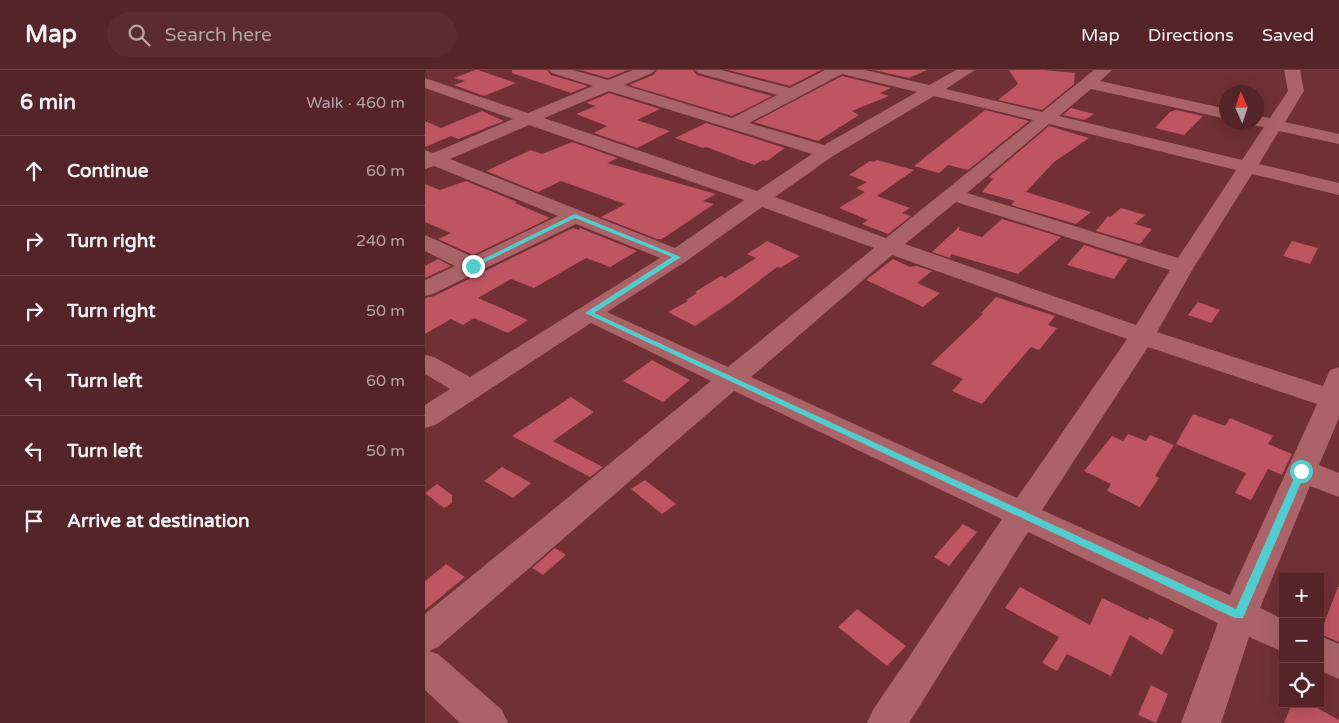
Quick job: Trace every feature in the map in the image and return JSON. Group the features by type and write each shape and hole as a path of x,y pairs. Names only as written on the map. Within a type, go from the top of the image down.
{"street":[{"path":"557,70 826,152"},
{"path":"428,159 647,70"},
{"path":"703,70 791,94"},
{"path":"734,124 837,70"},
{"path":"846,70 1339,189"},
{"path":"425,418 677,257 826,152 967,70"},
{"path":"887,723 1022,515 1142,336 1246,167 1265,123 1296,91 1291,70"},
{"path":"425,636 888,247 953,196 1096,77 1219,112"},
{"path":"425,83 760,199 888,247 1142,336 1337,392 1239,615 1201,723"},
{"path":"1265,123 1339,139"},
{"path":"428,159 677,257"},
{"path":"953,196 1183,267"},
{"path":"425,289 575,216"},
{"path":"425,242 473,266"},
{"path":"589,313 1279,634"},
{"path":"425,363 470,389"},
{"path":"1301,471 1339,485"},
{"path":"1324,655 1339,662"},
{"path":"425,666 488,723"}],"building":[{"path":"475,70 516,83 484,96 454,85 465,81 454,78"},
{"path":"512,70 547,70 551,75 588,86 571,93 512,73"},
{"path":"580,70 628,70 608,78"},
{"path":"657,70 693,70 697,75 772,96 732,116 629,85 653,75"},
{"path":"728,70 821,70 790,86"},
{"path":"873,70 927,70 909,78"},
{"path":"1009,70 1044,70 1075,73 1074,84 1042,110 998,100 1018,84"},
{"path":"842,76 891,88 880,93 889,96 852,111 859,115 818,141 754,122"},
{"path":"609,93 660,109 637,120 670,131 637,148 594,133 607,126 576,114 596,106 586,103"},
{"path":"1071,108 1094,114 1084,120 1063,115"},
{"path":"985,110 1029,121 968,170 948,165 939,173 914,166"},
{"path":"1176,110 1203,116 1184,135 1155,128 1170,112"},
{"path":"482,111 504,121 458,139 451,136 425,147 425,121 441,128"},
{"path":"706,123 785,148 767,161 763,160 754,165 706,147 703,148 675,138"},
{"path":"1049,126 1089,138 1054,162 1024,194 1026,192 1091,212 1076,224 1011,205 1015,201 982,192 993,179 989,177"},
{"path":"572,142 618,158 607,163 716,194 703,201 714,204 662,239 657,239 601,217 625,204 561,181 538,192 486,171 531,150 542,154"},
{"path":"877,160 914,170 877,196 910,208 902,213 911,216 888,234 862,224 868,220 839,208 865,192 856,188 867,182 849,175 870,161 874,162"},
{"path":"466,181 550,218 473,255 438,239 451,233 425,222 425,184 440,190"},
{"path":"1121,208 1145,215 1135,224 1152,229 1140,244 1096,231 1108,216 1110,217"},
{"path":"1002,219 1061,237 1018,274 951,254 950,258 932,252 960,226 959,230 982,237"},
{"path":"573,228 578,230 580,228 637,251 610,267 586,258 534,288 511,279 478,298 528,320 508,333 474,318 463,325 451,319 425,334 425,298 434,296"},
{"path":"767,241 800,256 780,268 777,267 731,302 695,326 668,312 688,301 686,300 697,293 695,292 721,276 725,278 756,258 747,254"},
{"path":"1292,241 1318,248 1310,264 1283,256"},
{"path":"1084,245 1128,259 1114,279 1067,265"},
{"path":"438,259 451,266 425,278 425,266"},
{"path":"893,259 910,267 917,266 932,271 917,283 940,293 923,307 866,280"},
{"path":"996,297 1055,316 1048,325 1057,328 1039,350 1031,347 982,404 952,391 963,379 931,364 983,314 981,313"},
{"path":"1198,302 1220,310 1211,323 1188,315"},
{"path":"652,360 690,380 663,402 623,381"},
{"path":"571,397 594,412 553,441 603,467 590,477 512,436"},
{"path":"1193,414 1225,426 1230,418 1273,436 1268,444 1292,454 1282,475 1268,469 1251,500 1235,493 1246,473 1176,444"},
{"path":"1128,434 1146,441 1150,435 1174,445 1155,476 1159,478 1140,507 1107,491 1111,484 1084,471 1112,436 1123,441"},
{"path":"502,467 531,483 513,498 484,481"},
{"path":"645,480 676,504 662,514 631,489"},
{"path":"437,484 452,495 452,503 444,508 425,493"},
{"path":"963,524 977,532 949,566 934,557"},
{"path":"555,548 566,555 543,575 532,568"},
{"path":"446,564 465,577 425,610 425,581"},
{"path":"1020,587 1090,625 1102,598 1148,620 1149,617 1174,630 1162,655 1130,635 1111,676 1067,654 1057,671 1042,663 1059,637 1005,608"},
{"path":"1339,587 1339,642 1324,636 1324,624"},
{"path":"857,609 906,646 887,666 838,627"},
{"path":"1151,685 1168,694 1156,723 1138,715"},
{"path":"1290,708 1317,708 1339,720 1339,723 1284,723"}],"route":[{"path":"473,266 575,216 677,257 589,313 1239,615 1301,471"}]}
